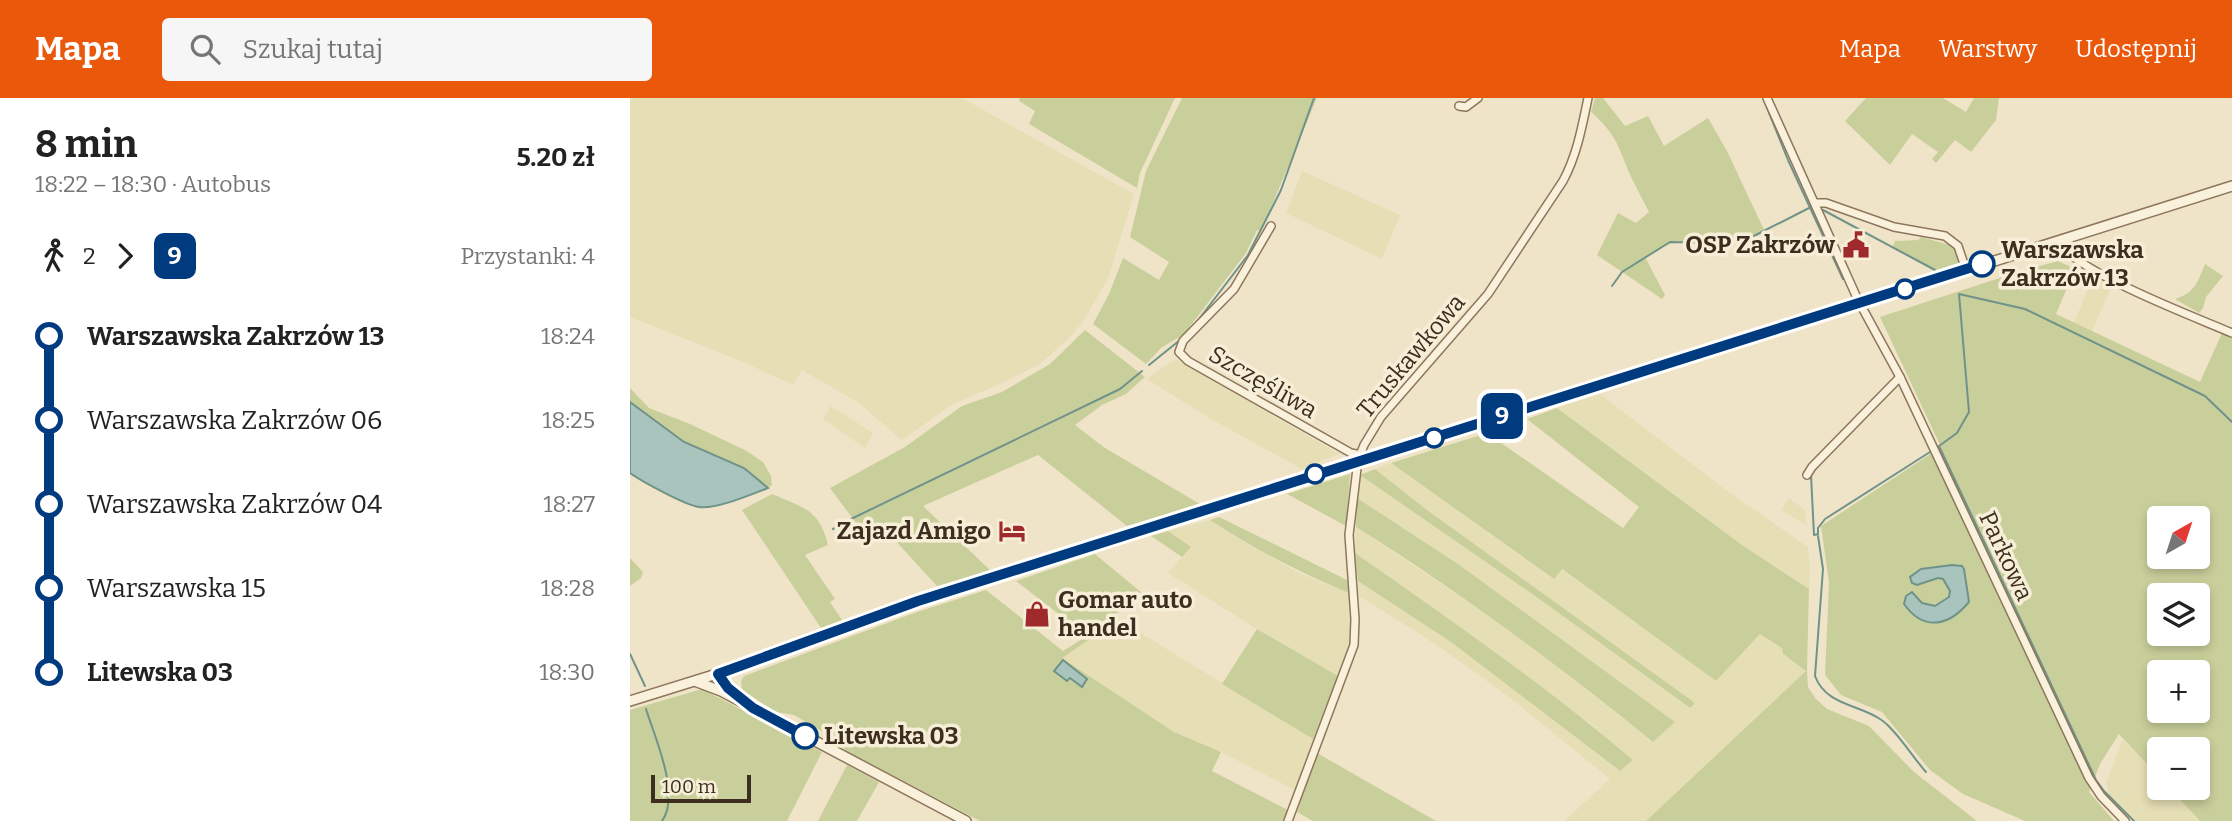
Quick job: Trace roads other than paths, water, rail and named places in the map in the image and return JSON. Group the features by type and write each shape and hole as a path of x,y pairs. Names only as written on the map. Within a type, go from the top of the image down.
{"street":[{"path":"1460,106 1466,107 1478,98"},
{"name":"Truskawkowa","path":"1289,821 1354,645 1355,619 1349,535 1359,458 1364,445 1381,417 1488,294 1563,181 1579,141 1588,98"},
{"name":"Parkowa","path":"1767,98 1860,303 1900,377 2090,778 2101,796 2124,821"},
{"path":"630,701 696,682 918,601 1359,458 2232,186"},
{"path":"1815,203 1826,203 1894,227 1945,236 1958,246 1966,270"},
{"name":"Szczęśliwa","path":"1271,226 1234,289 1183,341 1179,352 1188,361 1359,458"},
{"path":"2058,241 2088,269 2232,333"},
{"path":"1807,475 1900,377"},
{"path":"729,693 739,667"},
{"path":"718,674 716,682 753,708 966,821"},
{"path":"696,682 729,693"}],"water":[{"path":"630,402 684,442 744,468 768,488 724,504 699,507 674,498 636,477 630,473"},
{"path":"1962,566 1964,569 1969,602 1945,621 1928,622 1920,619 1904,604 1906,596 1912,592 1922,603 1935,606 1949,597 1950,591 1943,579 1917,585 1912,583 1910,577 1921,569"},
{"path":"1063,660 1087,679 1082,687 1070,678 1067,681 1054,671"}],"waterway":[{"path":"1196,323 1248,255 1281,190 1314,98"},
{"path":"1763,98 1788,160 1843,279"},
{"path":"1612,286 1622,272 1670,242 1714,243 1748,239 1811,207"},
{"path":"1823,210 1935,270"},
{"path":"2134,821 2096,780 1939,446 1957,433 1969,412 1959,294 2025,309 2205,396 2232,422"},
{"path":"1149,365 1180,340"},
{"path":"851,519 1120,389 1142,371"},
{"path":"1811,475 1814,535 1818,534 1818,528 1825,519 1930,452"},
{"path":"833,529 846,522"},
{"path":"1818,536 1823,569 1815,676 1820,686 1834,698 1886,723 1926,772"},
{"path":"630,654 645,686"},
{"path":"646,709 668,782 669,797 662,821"}],"place":[{"name":"OSP Zakrzów","path":"1856,245"},
{"name":"Warszawska Zakrzów 13","path":"1982,264"},
{"name":"Zajazd Amigo","path":"1012,531"},
{"name":"Gomar auto handel","path":"1037,614"},
{"name":"Litewska 03","path":"805,736"}]}
